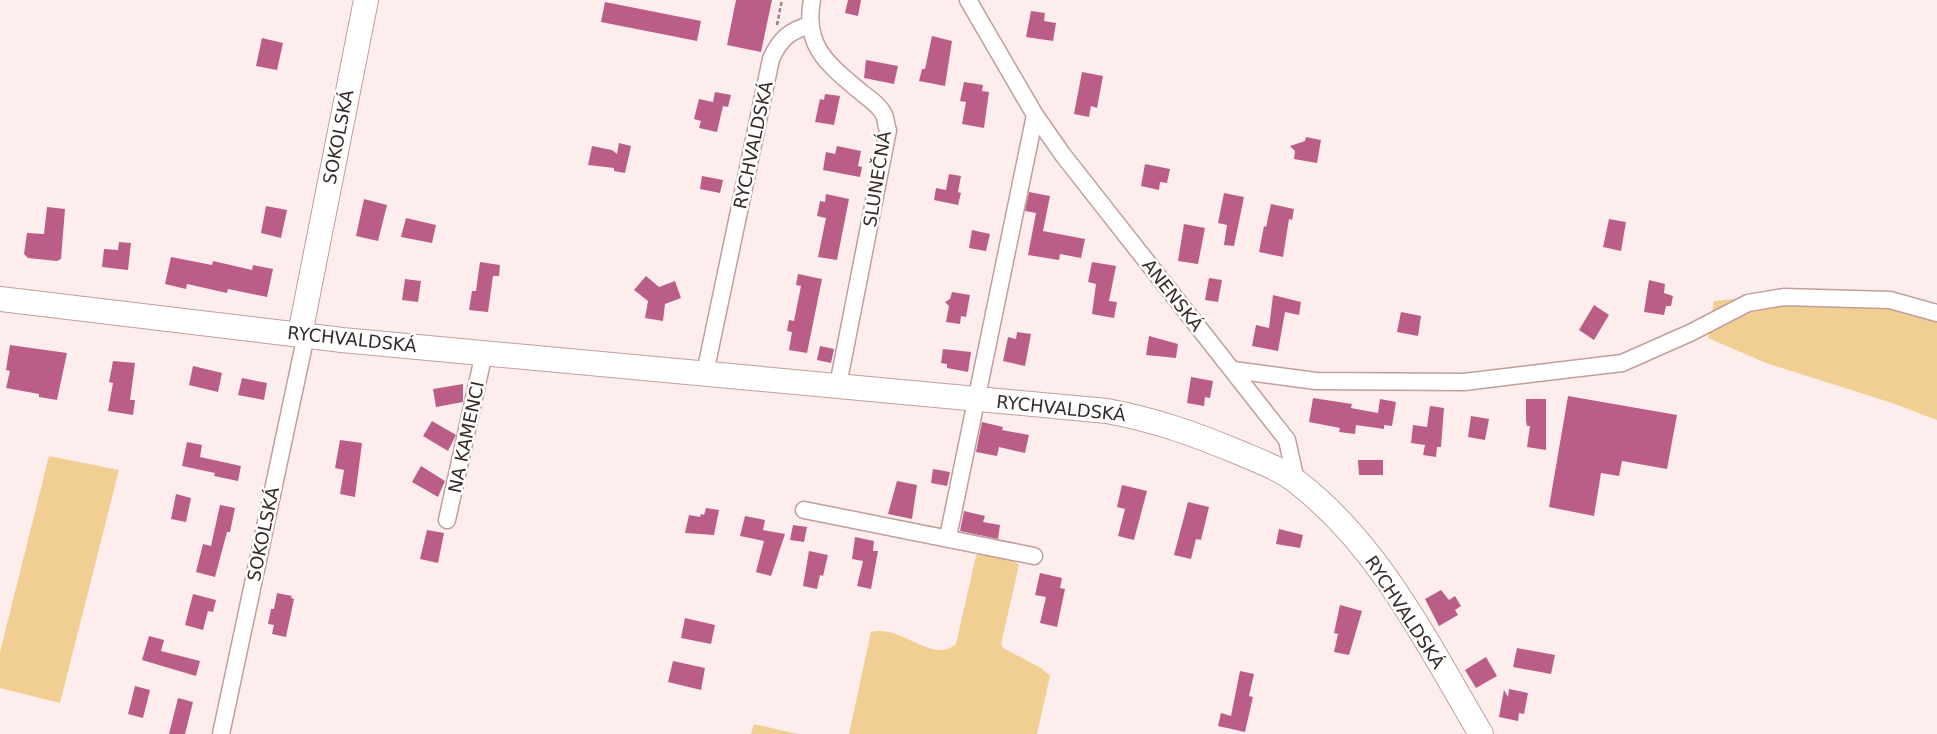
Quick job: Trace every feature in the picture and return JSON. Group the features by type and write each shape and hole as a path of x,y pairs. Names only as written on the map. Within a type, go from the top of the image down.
{"street":[{"name":"SOKOLSKÁ","path":"221,734 302,334 366,0"},
{"name":"SLUNEČNÁ","path":"812,0 810,25 814,42 821,54 837,71 874,102 884,115 888,130 838,385"},
{"name":"ANENSKÁ","path":"968,0 1035,115 1063,155 1287,440 1296,481"},
{"name":"RYCHVALDSKÁ","path":"705,373 771,59 777,44 786,34 810,25"},
{"name":"RYCHVALDSKÁ","path":"948,537 978,399 1035,115"},
{"path":"1232,370 1316,381 1464,382 1622,363 1690,333 1748,303 1784,297 1890,300 1937,313"},
{"name":"RYCHVALDSKÁ","path":"0,299 484,353 1107,411 1172,425 1256,460 1296,481 1362,546 1384,573 1408,609 1481,734"},
{"name":"NA KAMENCI","path":"447,520 484,353"},
{"path":"804,510 948,537 1034,556"}],"shaded area":[{"path":"1820,290 1902,294 1937,304 1937,420 1892,403 1766,363 1708,338 1714,301"},
{"path":"49,456 119,470 60,703 0,688 0,652"},
{"path":"979,552 1010,558 1019,565 1001,644 1003,648 1041,668 1050,676 1037,734 849,734 871,632 883,631 894,633 937,650 947,649 956,644 976,556"},
{"path":"754,724 798,734 751,734"}],"building":[{"path":"736,0 772,0 761,52 727,45"},
{"path":"848,0 861,0 858,16 845,13"},
{"path":"605,2 701,21 697,41 601,22"},
{"path":"1031,11 1045,13 1044,21 1056,23 1053,41 1026,37"},
{"path":"932,36 952,41 945,86 919,81 922,69 925,69"},
{"path":"262,38 283,43 277,70 256,66"},
{"path":"866,60 898,66 894,84 864,78"},
{"path":"1082,72 1103,76 1097,108 1091,106 1089,117 1074,114"},
{"path":"964,82 983,85 982,91 989,92 984,128 962,124 966,102 960,101"},
{"path":"715,92 731,95 728,107 723,106 717,132 699,128 701,121 694,119 699,99 713,102"},
{"path":"825,94 840,96 834,125 815,122 820,99 824,100"},
{"path":"1306,137 1321,140 1317,163 1294,159 1295,151 1290,146 1305,141"},
{"path":"619,143 631,146 625,173 614,171 614,168 588,165 592,146 612,150 617,154"},
{"path":"837,146 861,151 858,166 862,167 860,177 823,170 826,152 835,154"},
{"path":"1145,164 1170,169 1167,183 1160,182 1159,190 1141,186"},
{"path":"949,174 961,176 958,192 961,193 958,205 934,200 936,188 946,190"},
{"path":"702,176 723,180 720,193 700,189"},
{"path":"1029,192 1050,196 1043,231 1085,239 1081,258 1060,254 1059,260 1028,255 1036,213 1025,211"},
{"path":"1224,193 1244,197 1234,246 1224,245 1227,225 1218,223"},
{"path":"826,194 849,199 837,260 818,257 826,218 817,216 820,201 825,202"},
{"path":"364,199 387,205 378,241 356,236"},
{"path":"1271,204 1294,209 1292,220 1289,219 1283,257 1259,252"},
{"path":"266,206 287,210 281,238 261,233"},
{"path":"47,207 65,209 61,259 57,261 28,258 24,254 27,233 44,234"},
{"path":"406,218 436,225 432,243 401,237"},
{"path":"1609,219 1626,222 1621,251 1603,247"},
{"path":"1184,224 1205,228 1198,264 1178,261"},
{"path":"972,230 990,234 986,251 969,248"},
{"path":"119,242 131,243 128,270 102,267 104,249 118,250"},
{"path":"171,257 212,265 213,261 252,270 253,265 273,269 267,297 228,289 227,293 187,284 186,289 165,284"},
{"path":"480,262 500,265 499,276 493,276 488,312 469,310 472,291 476,291"},
{"path":"1092,262 1116,266 1109,301 1117,302 1114,318 1092,314 1096,284 1088,282"},
{"path":"798,274 822,279 807,353 789,350 792,332 787,331 789,320 794,321 801,286 796,285"},
{"path":"646,276 659,287 675,281 681,298 665,304 663,321 645,318 648,301 634,290"},
{"path":"1209,278 1222,280 1218,302 1205,300"},
{"path":"405,279 421,281 418,302 402,300"},
{"path":"1649,280 1665,284 1664,293 1673,296 1671,306 1666,306 1664,315 1644,312"},
{"path":"952,292 970,295 966,317 961,316 960,324 946,322 949,306 945,302 950,299"},
{"path":"1273,295 1301,302 1299,315 1285,312 1278,351 1252,346 1256,325 1269,328"},
{"path":"1594,305 1609,315 1594,340 1579,330"},
{"path":"1401,312 1421,316 1418,336 1397,332"},
{"path":"1017,332 1031,334 1025,366 1003,361 1008,337 1016,339"},
{"path":"1149,336 1178,344 1176,358 1146,355"},
{"path":"10,345 67,353 57,400 39,397 39,394 6,388 10,371 6,370"},
{"path":"820,346 834,349 831,363 817,360"},
{"path":"943,349 971,352 968,372 947,368 947,364 941,363"},
{"path":"113,361 135,363 130,400 135,400 133,415 108,411 113,383 109,382"},
{"path":"193,366 222,373 218,392 189,385"},
{"path":"1191,377 1213,381 1210,398 1205,397 1204,406 1187,403"},
{"path":"242,378 267,383 264,400 238,395"},
{"path":"463,384 463,402 436,407 433,389"},
{"path":"1568,396 1677,415 1667,469 1622,461 1619,476 1601,473 1594,516 1549,507"},
{"path":"1313,398 1352,404 1351,408 1378,413 1380,399 1396,402 1392,426 1384,425 1384,429 1356,425 1355,434 1339,432 1340,428 1309,422"},
{"path":"1526,399 1546,399 1546,450 1527,447 1530,426 1527,426 1526,421"},
{"path":"1430,406 1444,408 1441,447 1437,447 1436,457 1423,455 1425,445 1411,443 1413,425 1427,427"},
{"path":"1471,416 1489,419 1485,440 1468,437"},
{"path":"432,421 456,435 448,451 423,436"},
{"path":"982,422 1003,427 1002,430 1029,435 1025,453 999,447 997,456 976,452"},
{"path":"340,440 362,443 355,497 340,494 344,470 335,468"},
{"path":"187,442 202,445 200,457 241,466 238,481 214,476 215,473 182,466"},
{"path":"1358,460 1383,460 1383,475 1359,475"},
{"path":"421,466 445,481 438,497 412,482"},
{"path":"933,469 950,472 947,486 931,483"},
{"path":"897,481 917,485 912,519 888,514"},
{"path":"1122,485 1147,491 1134,540 1118,536 1125,509 1117,507"},
{"path":"176,494 191,498 186,522 171,519"},
{"path":"1188,502 1209,507 1201,540 1196,539 1191,559 1174,555"},
{"path":"220,505 235,508 230,532 227,532 215,577 196,572 203,544 211,546"},
{"path":"706,508 719,510 714,535 685,533 689,515 700,517 701,514 704,515"},
{"path":"964,511 985,516 983,522 1000,525 998,539 960,531"},
{"path":"745,516 765,520 763,530 785,534 771,576 756,572 764,541 740,536"},
{"path":"793,525 807,527 804,542 790,540"},
{"path":"1279,529 1303,535 1300,548 1276,544"},
{"path":"427,530 444,533 438,563 420,559"},
{"path":"855,537 874,541 873,551 878,551 871,589 857,586 863,561 852,559"},
{"path":"809,551 828,555 823,576 820,575 817,589 803,586"},
{"path":"1040,573 1062,578 1060,588 1065,589 1057,627 1040,623 1046,597 1035,595"},
{"path":"1441,590 1449,600 1455,596 1461,606 1455,610 1458,615 1439,626 1425,599"},
{"path":"277,593 292,596 291,598 294,599 286,637 272,634 274,625 268,624 271,609 274,609"},
{"path":"193,594 216,600 213,612 208,611 203,630 185,625"},
{"path":"1340,605 1362,611 1349,655 1334,652 1338,634 1334,633"},
{"path":"685,618 715,625 711,644 681,638"},
{"path":"149,636 164,640 161,651 200,661 196,676 142,660"},
{"path":"1517,648 1555,655 1551,674 1513,667"},
{"path":"1486,657 1497,676 1476,688 1465,670"},
{"path":"673,661 705,668 701,690 668,682"},
{"path":"1240,671 1254,674 1249,696 1253,697 1245,732 1218,726 1221,713 1231,716"},
{"path":"135,686 150,690 143,718 128,714"},
{"path":"1509,689 1528,693 1524,714 1519,713 1518,721 1499,717 1504,690 1508,697"},
{"path":"178,698 193,702 185,734 169,734"}]}
